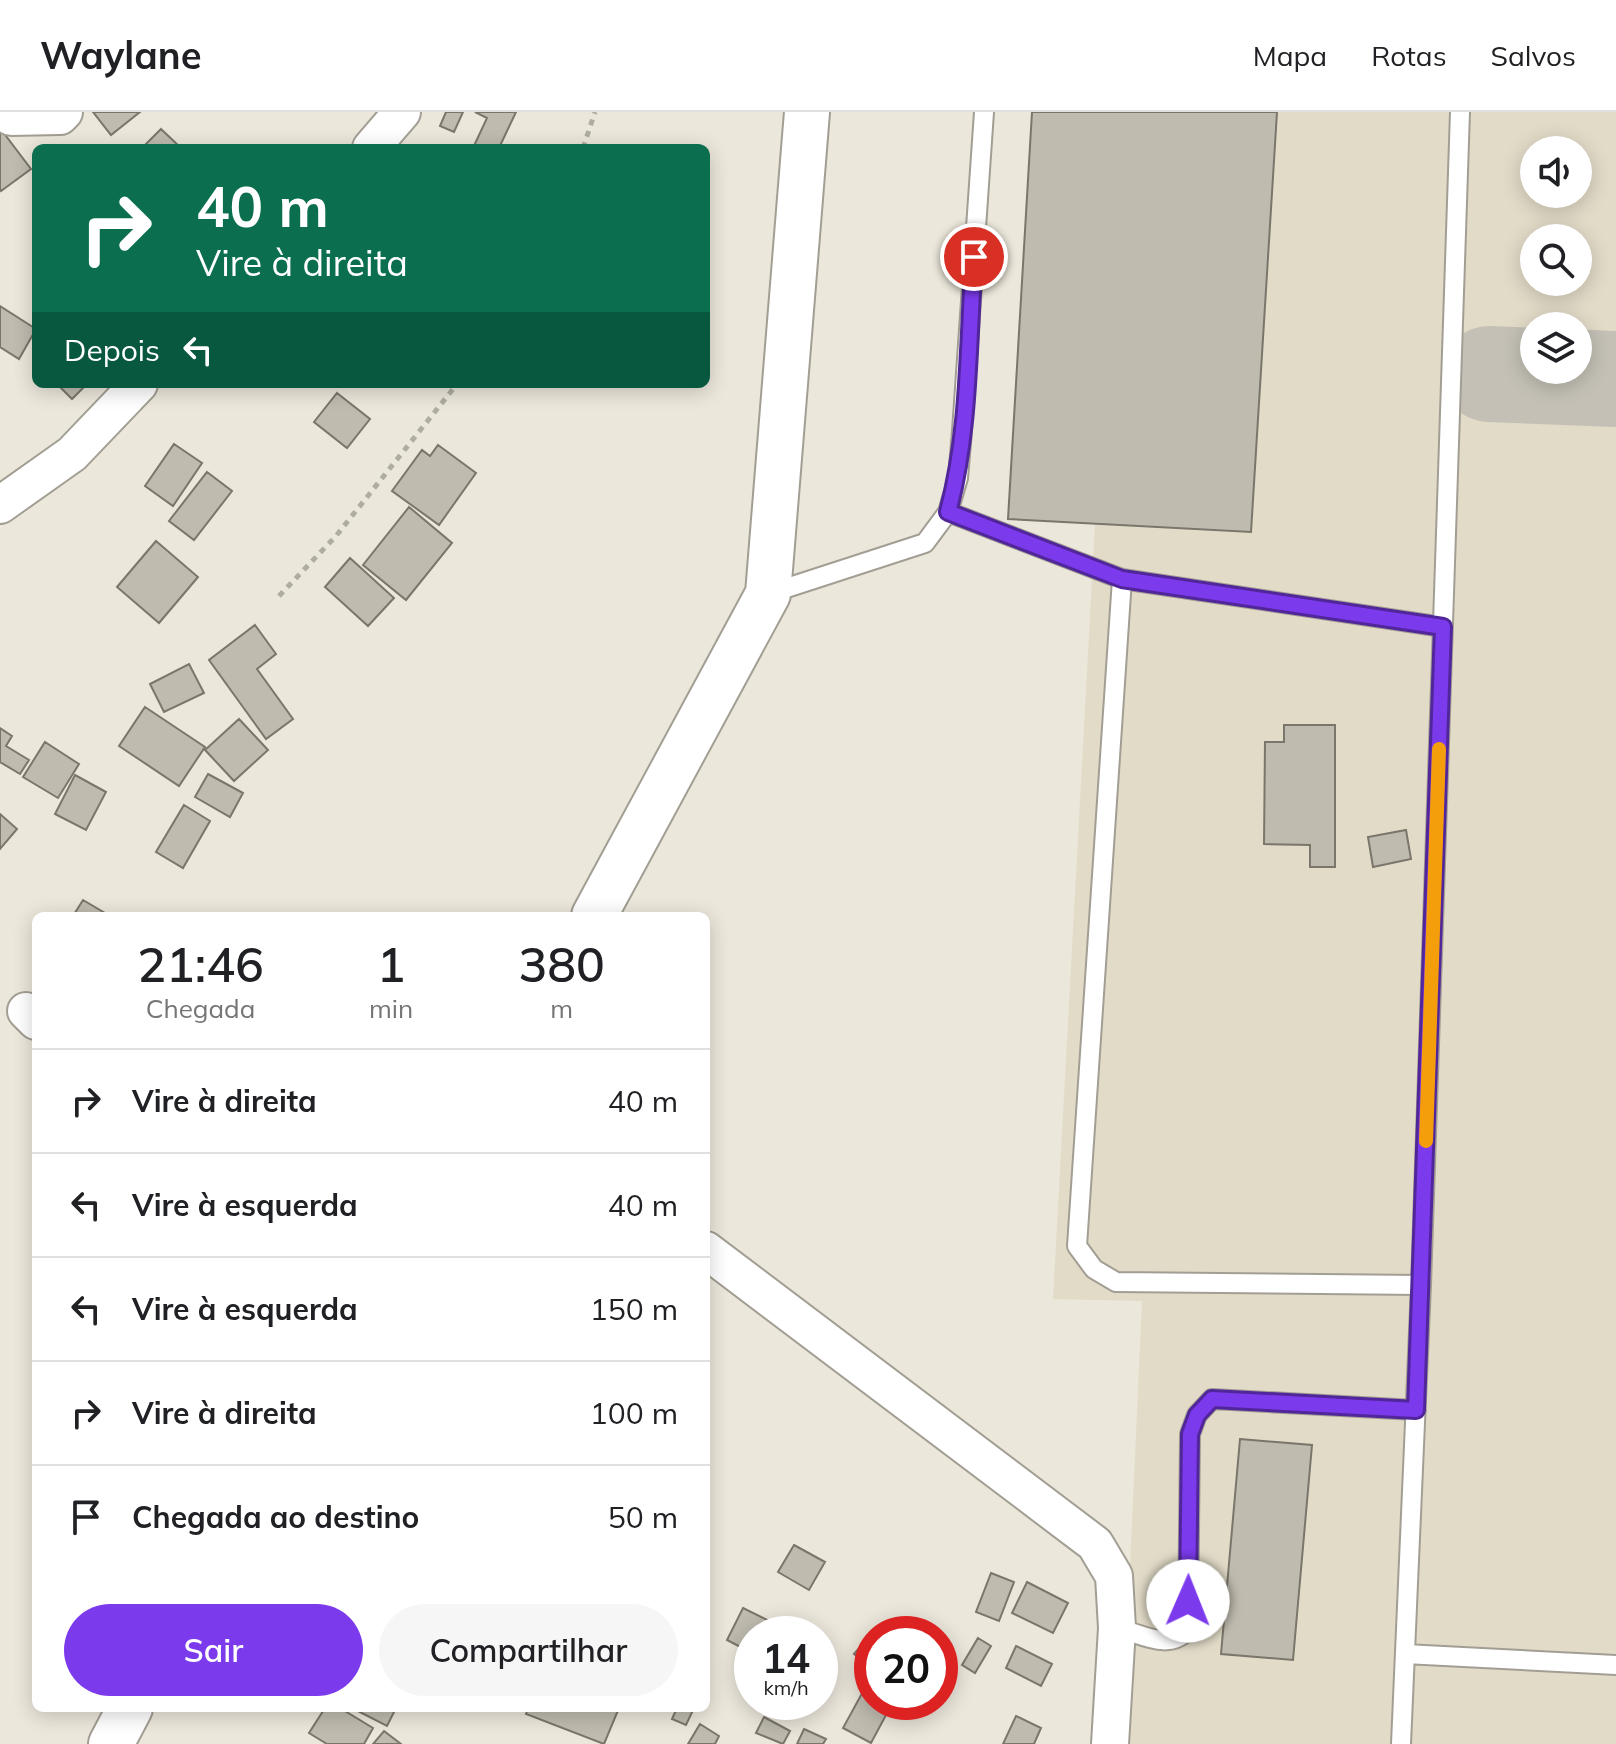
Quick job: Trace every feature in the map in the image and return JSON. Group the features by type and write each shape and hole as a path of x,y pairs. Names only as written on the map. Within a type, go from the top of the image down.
{"street":[{"path":"3,112 11,117 60,116 64,112"},
{"path":"374,144 402,112"},
{"path":"596,912 768,594 807,112"},
{"path":"0,505 72,454 135,388"},
{"path":"710,1253 1095,1544 1114,1576 1117,1628 1110,1744"},
{"path":"111,1744 128,1712"}],"lane":[{"path":"768,594 925,543 948,512 958,478 984,112"},
{"path":"1401,1744 1421,1285 1460,112"},
{"path":"948,512 1122,579 1443,627"},
{"path":"1122,579 1077,1246 1094,1269 1116,1282 1421,1285"},
{"path":"1117,1628 1171,1642 1180,1639 1188,1629 1190,1434 1197,1415 1212,1399 1416,1410"},
{"path":"1405,1654 1616,1665"}],"path":[{"path":"584,144 595,112"},
{"path":"279,596 336,536 454,388"}],"shaded area":[{"path":"1032,112 1616,112 1616,1744 1122,1744 1142,1301 1053,1299 1095,524 1008,519"}],"building":[{"path":"93,112 140,112 111,135"},
{"path":"446,112 463,112 454,132 440,126"},
{"path":"475,112 516,112 501,144 475,144 487,118"},
{"path":"1032,112 1277,112 1251,532 1008,519"},
{"path":"0,128 31,169 1,191 0,189"},
{"path":"161,129 177,144 146,144"},
{"path":"0,306 32,326 32,336 19,359 0,347"},
{"path":"61,388 83,388 72,399"},
{"path":"337,393 370,419 347,448 314,422"},
{"path":"174,444 202,463 173,506 145,486"},
{"path":"438,445 476,473 439,525 392,491 422,450 430,456"},
{"path":"207,472 232,491 194,540 169,521"},
{"path":"409,507 452,543 406,600 363,565"},
{"path":"156,541 198,577 159,623 117,587"},
{"path":"350,558 394,598 368,626 325,587"},
{"path":"255,625 276,654 257,669 293,719 266,739 209,660"},
{"path":"189,664 204,693 164,712 150,684"},
{"path":"145,707 205,747 179,786 119,746"},
{"path":"239,719 268,750 234,781 205,750"},
{"path":"1284,725 1335,725 1335,867 1310,867 1310,845 1264,844 1265,742 1284,742"},
{"path":"0,728 12,736 6,746 29,760 20,774 0,762"},
{"path":"45,742 79,764 58,798 23,777"},
{"path":"208,774 243,793 230,817 195,797"},
{"path":"75,775 106,792 86,830 55,814"},
{"path":"184,805 210,821 183,868 156,852"},
{"path":"0,814 17,829 0,849"},
{"path":"1406,830 1411,859 1373,867 1368,837"},
{"path":"83,900 103,912 76,912"},
{"path":"1240,1439 1312,1445 1293,1660 1221,1654"},
{"path":"794,1545 825,1562 809,1590 778,1572"},
{"path":"991,1573 1014,1582 999,1621 976,1612"},
{"path":"1027,1582 1068,1603 1053,1633 1012,1613"},
{"path":"743,1608 759,1616 739,1616"},
{"path":"734,1626 734,1644 727,1640"},
{"path":"978,1638 991,1646 975,1673 962,1665"},
{"path":"1016,1646 1052,1664 1041,1686 1006,1668"},
{"path":"854,1708 854,1720 883,1720 871,1743 843,1728"},
{"path":"322,1712 347,1712 373,1728 364,1744 327,1744 309,1733"},
{"path":"360,1712 394,1712 387,1726"},
{"path":"527,1712 617,1712 604,1744"},
{"path":"675,1712 692,1712 686,1725 672,1719"},
{"path":"1016,1716 1041,1728 1034,1744 1003,1744"},
{"path":"762,1720 770,1720 790,1731 783,1744 756,1733"},
{"path":"700,1724 719,1736 715,1744 688,1744"},
{"path":"804,1729 826,1739 823,1744 797,1744"},
{"path":"384,1731 401,1744 373,1744"}],"taxiway":[{"path":"1489,374 1616,379"}],"slow traffic":[{"path":"1426,1141 1439,749"}],"route":[{"path":"974,257 958,478 948,512 1122,579 1443,627 1416,1410 1212,1399 1197,1415 1190,1434 1188,1601"}]}
